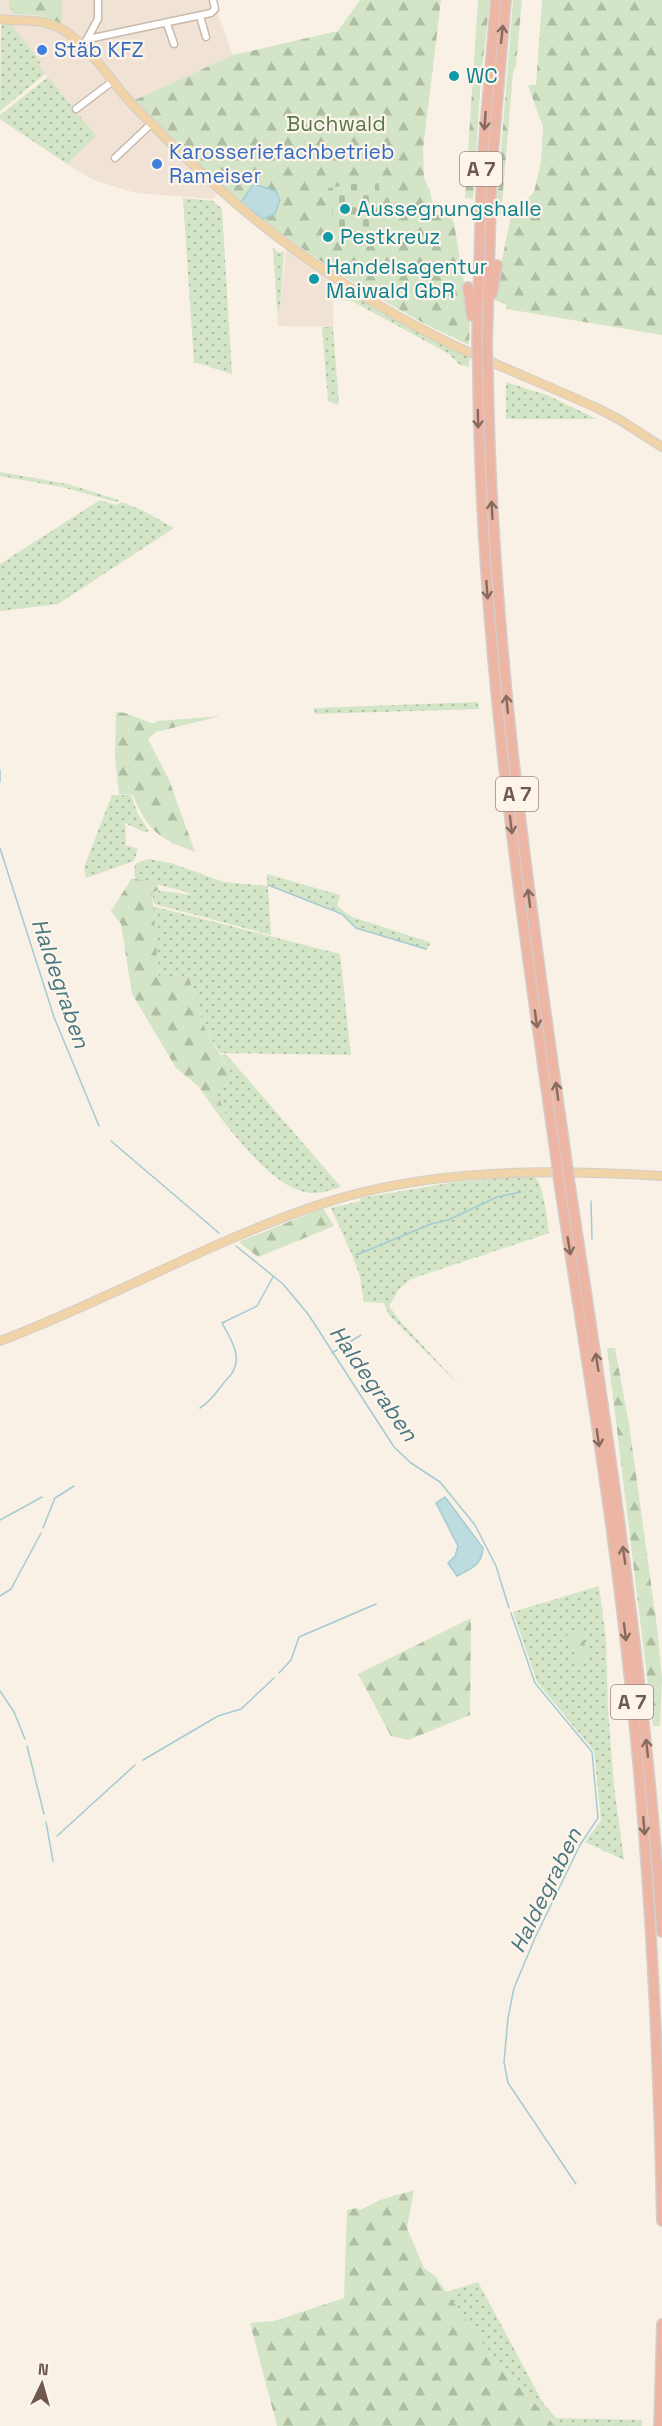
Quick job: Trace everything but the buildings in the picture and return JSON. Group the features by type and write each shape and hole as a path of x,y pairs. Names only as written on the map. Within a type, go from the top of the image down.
{"highway":[{"name":"A 7","path":"496,0 482,165 477,339 482,515 499,727 520,908 560,1150"},
{"name":"A 7","path":"506,0 492,166 487,323 492,514 503,664 531,911 594,1412 624,1625 639,1766 657,2013 662,2221"},
{"path":"487,323 497,265"},
{"path":"468,287 477,339"},
{"name":"A 7","path":"565,1187 605,1410 635,1633 650,1776 662,1932"},
{"path":"659,2426 662,2324"}],"main road":[{"path":"0,19 46,22 85,43 113,81 151,124 221,192 290,246 345,284 452,344 606,412 662,447"},
{"path":"0,1341 57,1320 295,1213 352,1196 442,1178 501,1173 589,1172 662,1176"}],"street":[{"path":"85,43 98,19 98,0"},
{"path":"85,43 213,12 213,0"},
{"path":"200,16 206,37"},
{"path":"166,24 174,44"},
{"path":"76,108 113,81"},
{"path":"115,158 151,124"}],"shaded area":[{"path":"0,0 216,0 216,10 233,55 136,100 224,187 213,199 136,193 93,180 67,164 95,136 37,64 40,62 0,24"},
{"path":"286,249 334,282 333,327 278,326 277,308 280,308"}],"green space":[{"path":"8,0 62,0 62,25 39,15 13,14"},
{"name":"Buchwald","path":"360,0 441,0 423,149 424,178 430,191 435,215 450,215 454,223 470,318 469,345 418,320 368,291 273,228 263,219 275,214 254,184 241,202 181,147 135,100 233,55 338,31"},
{"path":"478,0 490,0 481,78 473,199 465,198"},
{"path":"513,0 522,0 516,65 513,73 501,215 496,214"},
{"path":"542,0 662,0 662,335 506,309 506,304 494,300 511,216 534,192 541,162 543,127 528,85 536,85"},
{"path":"1,23 11,24 41,62 38,64 45,74 0,111"},
{"path":"48,77 96,136 67,164 0,119 0,115"},
{"path":"378,180 381,199 379,240 331,238 333,202 329,201 328,188"},
{"path":"183,198 213,201 222,209 232,374 194,362"},
{"path":"273,248 279,253 284,251 280,309 277,308"},
{"path":"336,281 469,355 469,367 460,365 449,354 352,301 335,300"},
{"path":"322,327 333,327 339,405 328,401"},
{"path":"506,382 547,395 597,419 506,419"},
{"path":"0,472 68,484 119,500 116,502 62,487 0,476"},
{"path":"100,500 116,505 122,502 174,528 58,604 0,611 0,564"},
{"path":"478,702 479,709 315,714 314,708"},
{"path":"116,712 154,724 157,721 221,716 156,732 148,739 169,780 195,852 173,843 156,832 144,817 133,795 119,794 115,757"},
{"path":"112,795 131,795 138,814 149,831 144,832 125,823 126,845 138,849 134,861 86,878 84,867"},
{"path":"148,859 171,863 224,882 268,886 271,935 154,904 152,893 155,890 192,895 137,880 134,875 135,864"},
{"path":"267,874 340,895 337,906 352,917 430,944 427,949 356,928 342,913 267,884"},
{"path":"132,878 157,884 159,889 152,893 159,981 188,975 205,1029 234,1078 216,1092 227,1117 223,1121 198,1086 176,1068 132,994 121,924 111,911"},
{"path":"152,906 340,954 351,1055 220,1053 205,1029 188,975 159,981"},
{"path":"226,1054 341,1187 318,1193 304,1192 290,1186 264,1167 241,1143 223,1121 227,1117 215,1092 234,1078 221,1055"},
{"path":"533,1175 540,1185 549,1233 411,1279 400,1288 389,1306 462,1388 389,1315 384,1303 364,1302 360,1277 353,1257 331,1208 360,1201 361,1198 455,1182"},
{"path":"323,1208 334,1226 258,1257 239,1242"},
{"path":"607,1348 615,1348 629,1424 657,1627 662,1678 660,1726 653,1726"},
{"path":"599,1586 606,1639 608,1710 614,1786 624,1860 585,1842 601,1820 594,1751 537,1682 513,1612"},
{"path":"471,1618 470,1715 408,1740 391,1736 358,1674"},
{"path":"578,1630 591,1656 579,1662 566,1636"},
{"path":"414,2190 407,2228 424,2268 435,2276 491,2355 555,2426 277,2426 250,2323 274,2321 344,2298 347,2210 357,2208 360,2210 380,2200"},
{"path":"478,2282 543,2403 556,2418 642,2420 642,2426 555,2426 491,2355 446,2292"}],"water":[{"path":"254,184 276,191 280,200 275,214 263,219 241,202"},
{"path":"445,1497 483,1548 478,1562 471,1569 457,1576 448,1563 455,1556 458,1546 436,1503"}],"waterway":[{"name":"Haldegraben","path":"0,770 0,782"},
{"name":"Haldegraben","path":"0,848 54,1017 99,1126"},
{"path":"268,885 342,914 356,928 426,949"},
{"name":"Haldegraben","path":"111,1141 219,1233"},
{"path":"356,1255 431,1224 448,1220 497,1197 521,1192"},
{"path":"591,1201 592,1239"},
{"name":"Haldegraben","path":"236,1246 283,1284 308,1314 394,1447 411,1463 440,1482 475,1525 496,1566 509,1608"},
{"path":"200,1408 213,1397 235,1367 234,1347 222,1323 257,1306 273,1277"},
{"path":"332,1353 361,1335"},
{"path":"43,1528 55,1498 74,1486"},
{"path":"0,1520 42,1497"},
{"path":"0,1596 11,1589 41,1533"},
{"path":"279,1673 291,1660 299,1637 376,1604"},
{"name":"Haldegraben","path":"511,1613 535,1683 592,1752 598,1818 580,1845 535,1938 514,1988 508,2018 504,2062 508,2083 576,2184"},
{"path":"143,1760 218,1716 241,1709 274,1678"},
{"path":"0,1691 14,1712 25,1739"},
{"path":"27,1746 44,1814"},
{"path":"57,1836 135,1765"},
{"path":"46,1822 53,1861"}],"place":[{"name":"Stäb KFZ","path":"42,50"},
{"name":"WC","path":"454,76"},
{"name":"Karosseriefachbetrieb Rameiser","path":"157,164"},
{"name":"Aussegnungshalle","path":"345,209"},
{"name":"Pestkreuz","path":"328,237"},
{"name":"Handelsagentur Maiwald GbR","path":"314,279"}]}
